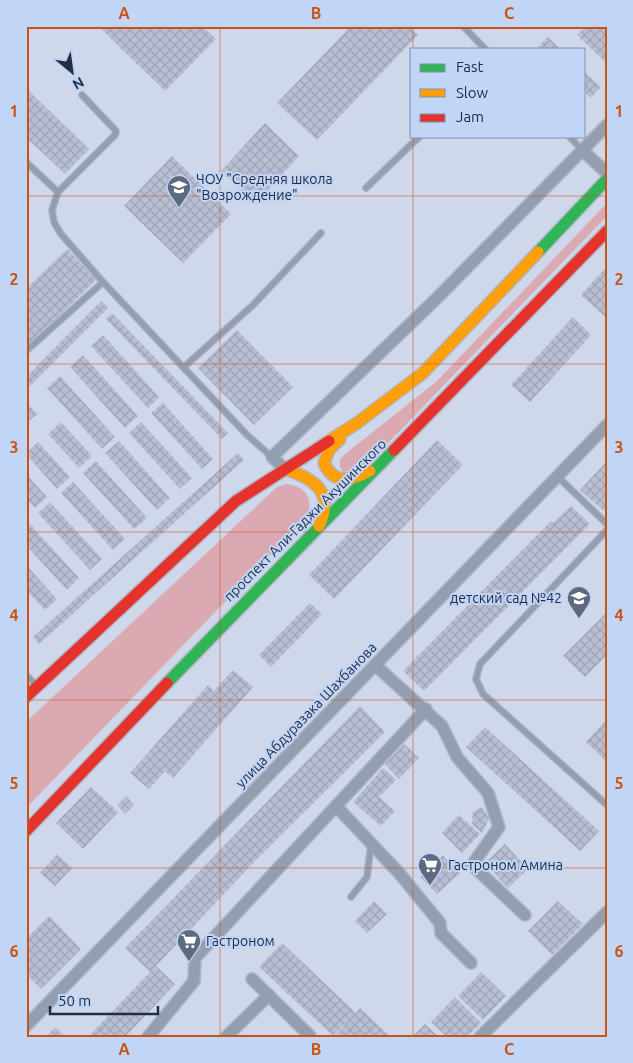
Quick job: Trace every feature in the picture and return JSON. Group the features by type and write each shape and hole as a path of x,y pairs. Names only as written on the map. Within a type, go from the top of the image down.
{"highway":[{"path":"26,697 236,501 356,424 422,373 607,179"},
{"name":"проспект Али-Гаджи Акушинского","path":"26,831 186,661 317,530 607,231"},
{"path":"356,424 329,450 324,463 326,469 338,480 347,481 356,479 383,462"},
{"path":"285,469 304,474 322,491 326,502 325,516 317,530"}],"street":[{"path":"285,469 272,457 438,297 607,125"},
{"path":"582,150 607,174"},
{"name":"улица Абдуразака Шахбанова","path":"26,1026 607,425"},
{"path":"375,665 426,709 442,726 458,757 488,793 499,827 472,865 525,915"},
{"path":"148,1037 194,981 195,958 426,709"},
{"path":"336,806 440,923 441,933 471,963"},
{"path":"480,1037 607,912"},
{"path":"252,979 310,1036"},
{"path":"226,1037 269,994"}],"lane":[{"path":"463,26 484,48"},
{"path":"82,95 116,131 115,135 58,192 52,210 54,222 61,234 103,282 247,435 272,457"},
{"path":"366,188 418,138"},
{"path":"571,138 582,150"},
{"path":"26,162 58,192"},
{"path":"184,367 253,305 321,233"},
{"path":"26,351 103,282"},
{"path":"558,477 607,524"},
{"path":"607,530 480,664 476,679 483,694 607,805"},
{"path":"26,675 37,687"},
{"path":"350,897 368,877 371,844"}],"shaded area":[{"path":"607,203 607,216 365,467 343,472 340,467 340,459 436,382"},
{"path":"286,484 298,487 306,494 309,504 307,517 26,808 26,722 277,487"}],"building":[{"path":"98,26 202,26 216,39 165,91"},
{"path":"351,26 409,26 418,35 317,140 277,103"},
{"path":"586,26 607,26 607,64 577,35"},
{"path":"548,37 559,48 538,48"},
{"path":"586,73 601,87 591,98 586,94"},
{"path":"26,88 89,149 65,174 26,137"},
{"path":"265,123 299,156 256,203 221,171"},
{"path":"172,156 231,214 183,263 124,206"},
{"path":"67,249 97,279 26,349 26,289"},
{"path":"607,266 607,315 605,317 581,295"},
{"path":"101,301 108,308 26,390 26,377"},
{"path":"112,313 228,433 222,439 106,319"},
{"path":"573,317 591,335 530,402 511,385"},
{"path":"237,330 293,387 254,425 198,368"},
{"path":"103,335 159,397 148,408 91,346"},
{"path":"83,355 138,416 125,428 70,367"},
{"path":"60,376 115,437 102,449 47,388"},
{"path":"26,402 37,414 26,423"},
{"path":"163,403 213,459 202,469 151,413"},
{"path":"61,422 92,456 79,468 48,434"},
{"path":"141,422 192,478 180,489 129,433"},
{"path":"437,440 463,465 334,599 309,575"},
{"path":"119,441 170,498 157,510 105,453"},
{"path":"38,442 70,477 57,489 26,454"},
{"path":"238,453 244,460 39,644 33,637"},
{"path":"96,461 147,518 134,529 83,473"},
{"path":"607,461 607,508 604,511 580,490"},
{"path":"26,474 47,497 35,508 26,499"},
{"path":"73,482 125,539 113,550 61,493"},
{"path":"50,502 102,559 90,570 38,513"},
{"path":"571,506 590,524 424,691 403,671 551,521 553,523"},
{"path":"28,522 79,578 67,590 26,545 26,524"},
{"path":"26,565 57,599 45,610 26,590"},
{"path":"310,603 322,614 271,667 259,655"},
{"path":"607,612 607,655 585,677 563,656"},
{"path":"233,670 253,687 173,778 165,771 149,789 130,773 208,685 214,691"},
{"path":"360,706 385,732 254,862 156,966 175,984 125,1037 88,1037 150,972 125,948"},
{"path":"607,719 607,762 586,742"},
{"path":"485,727 599,831 580,851 466,747"},
{"path":"404,744 419,758 399,779 385,764"},
{"path":"383,768 396,780 379,797 395,811 381,826 353,802"},
{"path":"91,787 118,812 83,849 56,823"},
{"path":"126,796 134,805 125,814 117,805"},
{"path":"482,807 489,818 482,833 472,824 473,812"},
{"path":"459,815 480,834 462,853 442,833"},
{"path":"505,844 528,869 508,888 485,863"},
{"path":"57,854 72,868 55,886 40,873"},
{"path":"443,855 460,873 437,894 420,877"},
{"path":"374,901 387,914 367,933 355,921"},
{"path":"558,901 583,924 552,955 528,931"},
{"path":"49,916 81,949 41,989 26,974 26,939"},
{"path":"282,943 356,1013 360,1008 391,1037 334,1037 352,1017 333,1036 259,967"},
{"path":"481,972 506,996 483,1020 458,996"},
{"path":"455,997 481,1023 467,1037 447,1037 431,1022"},
{"path":"425,1024 439,1037 412,1037"},
{"path":"55,1027 66,1037 46,1037"}],"traffic: fast":[{"path":"538,252 607,179"},
{"path":"167,683 394,450"}],"traffic: slow":[{"path":"329,441 357,423 423,373 538,252"},
{"path":"340,439 329,450 324,463 328,470 338,478 344,479 350,479 370,471"},
{"path":"285,469 305,477 319,489 325,504 319,526"}],"traffic: jam":[{"path":"394,450 607,231"},
{"path":"26,697 236,501 329,441"},
{"path":"26,831 167,683"}],"place":[{"name":"ЧОУ \"Средняя школа \"Возрождение\"","path":"179,208"},
{"name":"детский сад №42","path":"579,619"},
{"name":"Гастроном Амина","path":"430,886"},
{"name":"Гастроном","path":"189,962"}]}
